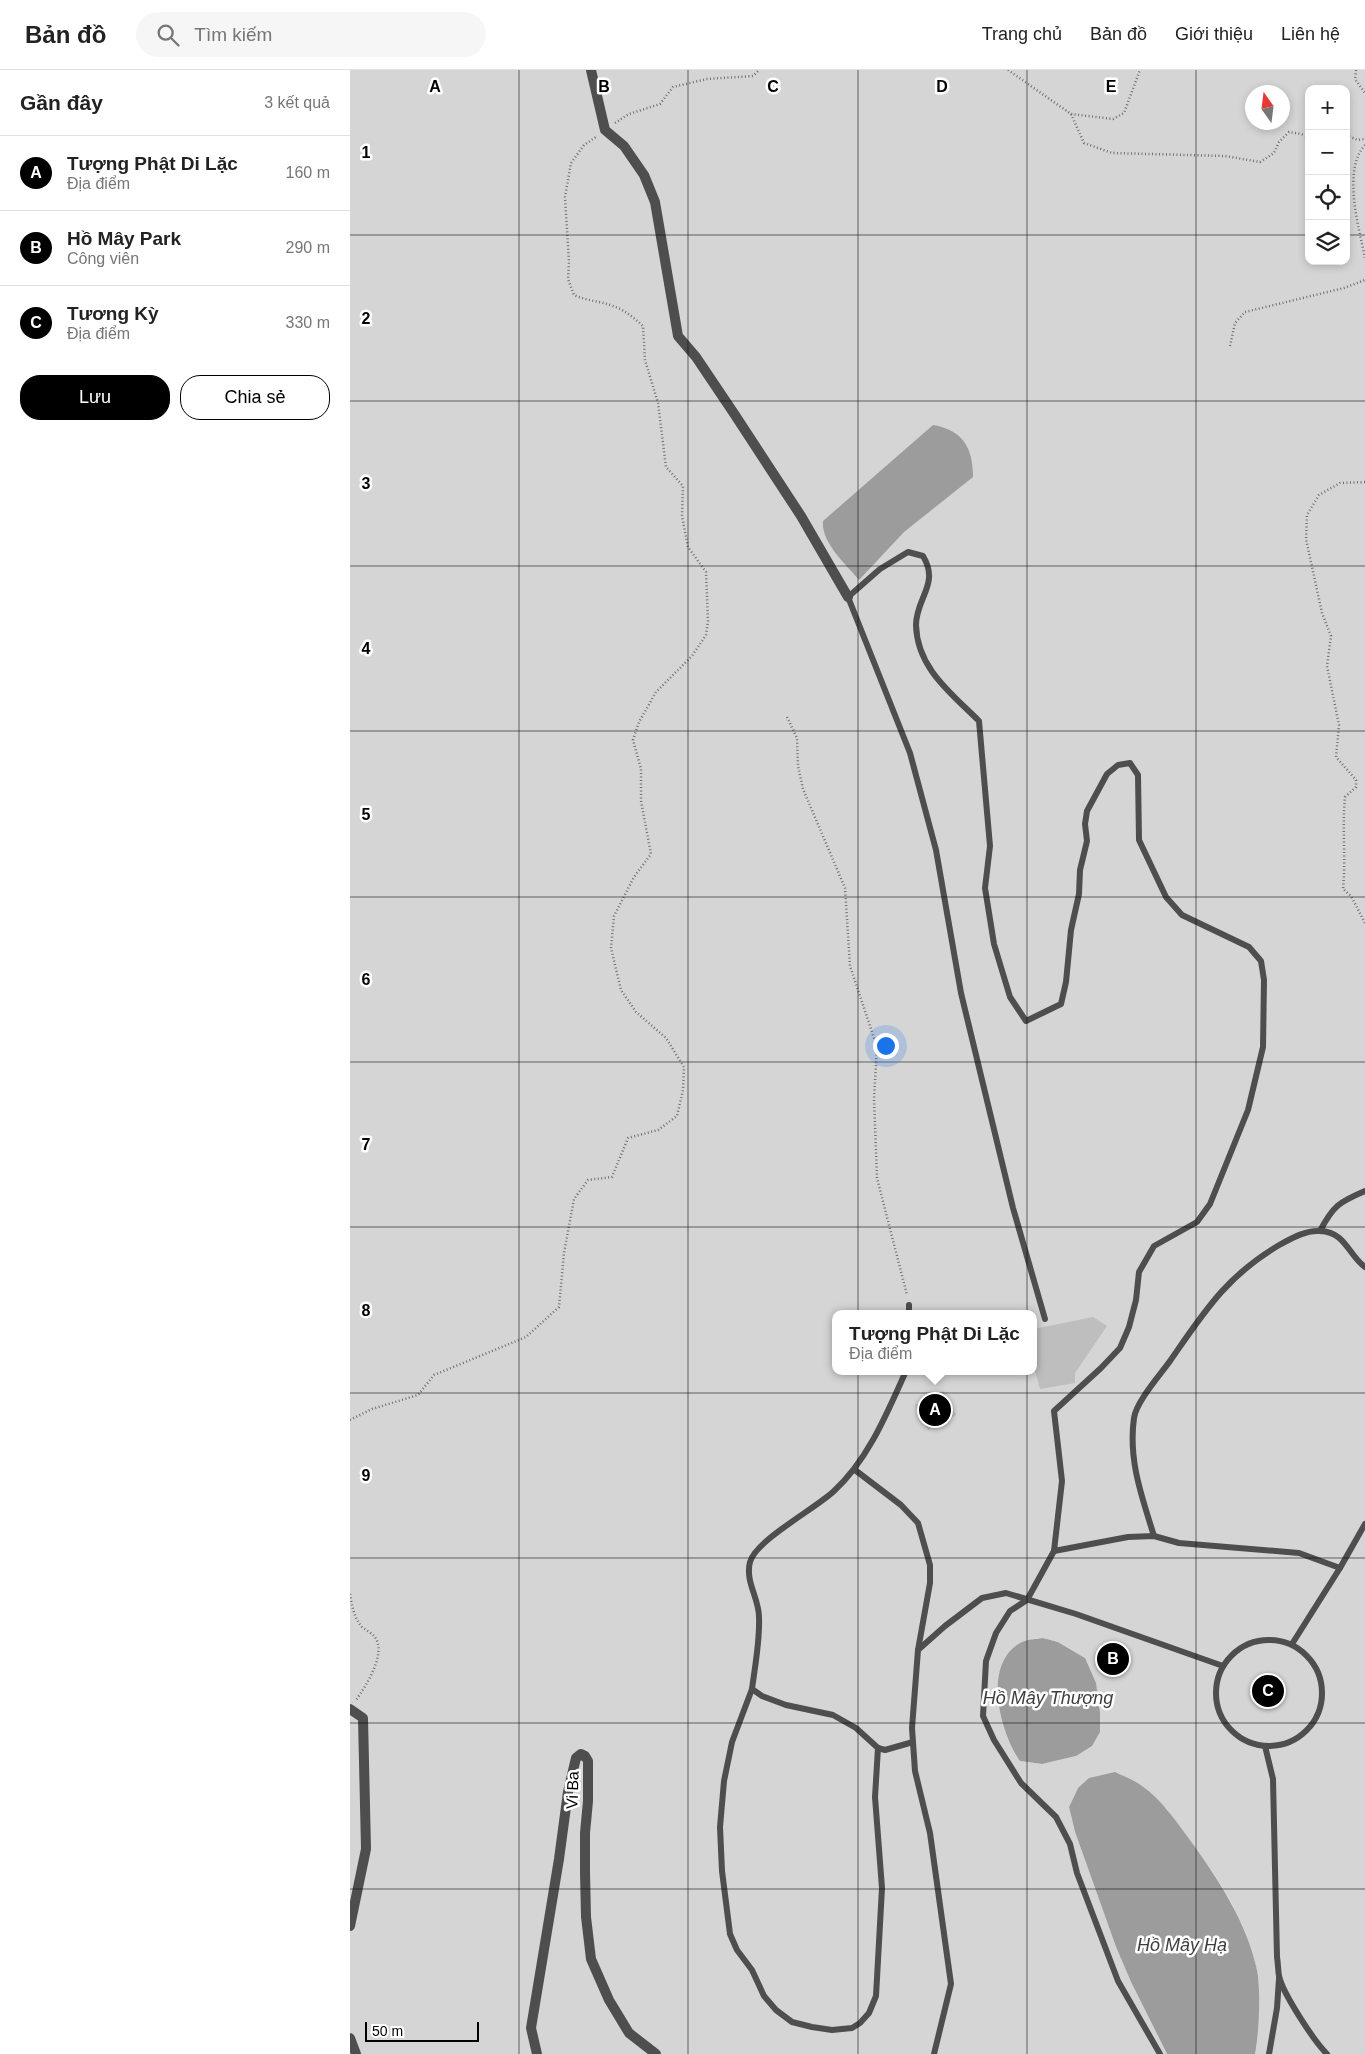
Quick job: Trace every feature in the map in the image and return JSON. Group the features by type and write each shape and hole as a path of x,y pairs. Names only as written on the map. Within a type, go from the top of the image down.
{"street":[{"path":"591,70 605,130 624,146 644,175 655,202 678,336 696,357 790,500 848,597"},
{"path":"350,1926 366,1849 363,1718 352,1705"},
{"name":"Vi Ba","path":"536,2054 531,2028 559,1860 568,1792 576,1758 581,1754 585,1756 588,1762 585,1873 586,1916 591,1959 608,2000 629,2033 656,2054"},
{"path":"350,2038 356,2054"}],"lane":[{"path":"1045,1319 1012,1208 968,1021 936,850 910,753 848,597 880,569 908,552 923,556 928,565 930,580 916,624 921,653 933,676 979,721 990,846 986,888 988,907 994,944 1010,997 1026,1021 1061,1004 1066,982 1071,930 1079,894 1080,870 1087,841 1085,824 1087,811 1107,774 1118,765 1130,763 1138,775 1139,840 1166,897 1182,915 1249,947 1261,961 1264,980 1263,1046 1248,1110 1210,1204 1197,1222 1154,1246 1139,1272 1134,1309 1120,1348 1054,1411 1062,1481 1054,1552 1027,1600 1010,1611 996,1634 986,1661 983,1716 994,1740 1021,1783 1056,1818 1070,1844 1077,1873 1118,1981 1160,2054"},
{"path":"1320,1231 1330,1211 1344,1199 1365,1192"},
{"path":"1154,1536 1136,1474 1132,1442 1134,1416 1148,1391 1189,1330 1220,1290 1261,1255 1295,1236 1320,1231 1341,1238 1359,1263 1365,1267"},
{"path":"909,1305 909,1310"},
{"path":"878,1748 875,1797 876,1832 882,1888 876,1996 869,2013 860,2023 852,2028 832,2030 792,2022 776,2010 764,1996 752,1970 737,1950 730,1934 722,1871 720,1827 723,1800 732,1742 752,1690 760,1616 750,1583 749,1571 755,1551 833,1492 855,1470 883,1420 904,1375"},
{"path":"855,1470 901,1505 918,1523 930,1565 930,1583 918,1650 912,1728 915,1771 930,1833 951,1984 934,2054"},
{"path":"1292,1644 1340,1568 1365,1524"},
{"path":"1054,1552 1128,1537 1154,1536 1179,1543 1299,1553 1340,1568"},
{"path":"918,1650 945,1626 982,1598 1006,1593 1076,1614 1222,1666"},
{"path":"1260,1640 1276,1640 1292,1644 1307,1654 1318,1670 1323,1688 1321,1706 1314,1723 1301,1736 1284,1745 1265,1746 1248,1742 1232,1732 1221,1718 1216,1701 1216,1683 1222,1666 1232,1654 1246,1645 1260,1640"},
{"path":"752,1690 786,1705 833,1715 856,1728 878,1748 885,1750 913,1742"},
{"path":"1265,1746 1273,1779 1279,1978 1277,2008 1269,2054"},
{"path":"1279,1978 1300,2016 1319,2046 1327,2054"}],"path":[{"path":"350,1420 372,1409 418,1395 434,1375 526,1338 559,1307 564,1253 574,1199 588,1180 612,1177 628,1138 658,1130 677,1116 683,1090 684,1067 666,1038 636,1012 621,990 612,948 614,916 634,877 651,854 641,801 641,769 633,740 639,722 656,692 692,656 706,635 708,621 706,572 688,547 682,516 683,486 666,467 658,403 645,360 643,326 628,313 613,306 586,300 574,295 568,279 569,262 564,197 572,163 584,145 628,114 660,104 673,87 707,79 753,76 759,70"},
{"path":"1008,70 1071,114 1113,119 1124,113 1140,70"},
{"path":"1356,70 1356,79 1365,93"},
{"path":"1071,114 1084,143 1112,153 1225,156 1260,162 1274,153 1279,142 1289,132 1305,135"},
{"path":"1350,137 1358,140 1365,139"},
{"path":"1365,145 1359,151 1352,178 1365,258"},
{"path":"1230,346 1235,323 1245,312 1344,288 1365,280"},
{"path":"1365,482 1340,483 1319,495 1307,515 1306,539 1322,613 1331,636 1327,666 1339,725 1336,757 1356,780 1356,787 1344,797 1345,868 1343,888 1352,896 1365,923"},
{"path":"787,717 797,738 798,766 803,788 845,888 850,966 877,1047 874,1100 877,1178 909,1305"},
{"path":"350,1594 354,1614 362,1626 376,1638 380,1653 374,1668 352,1705"}],"shaded area":[{"path":"350,70 1365,70 1365,2054 1255,2054 1258,2001 1257,1970 1243,1926 1208,1865 1166,1808 1078,1788 1069,1807 1075,1832 1116,1947 1131,1982 1167,2054 350,2054","holes":["1043,1638 1058,1642 1085,1658 1076,1756 1042,1764 1020,1761 1032,1639"]}],"water":[{"path":"933,425 952,431 964,442 971,457 973,477 904,532 859,580 830,545 823,529 823,521"},
{"name":"Hồ Mây Thượng","path":"1043,1638 1058,1642 1085,1658 1096,1683 1100,1713 1100,1732 1092,1746 1076,1756 1042,1764 1020,1761 1013,1749 1001,1717 998,1682 1001,1667 1008,1653 1020,1643 1031,1639"},
{"name":"Hồ Mây Hạ","path":"1115,1772 1142,1786 1168,1811 1211,1870 1239,1918 1252,1952 1258,1978 1259,2012 1255,2054 1167,2054 1131,1982 1116,1947 1075,1832 1069,1807 1078,1788 1089,1778"}],"building":[{"path":"1093,1317 1107,1326 1075,1373 1075,1383 1040,1389 1036,1375 1037,1328"},
{"path":"943,1391 956,1415 928,1430 915,1405"}],"place":[{"name":"Tượng Phật Di Lặc","path":"935,1410"},
{"name":"Hồ Mây Park","path":"1113,1659"},
{"name":"Tương Kỳ","path":"1268,1691"}]}
